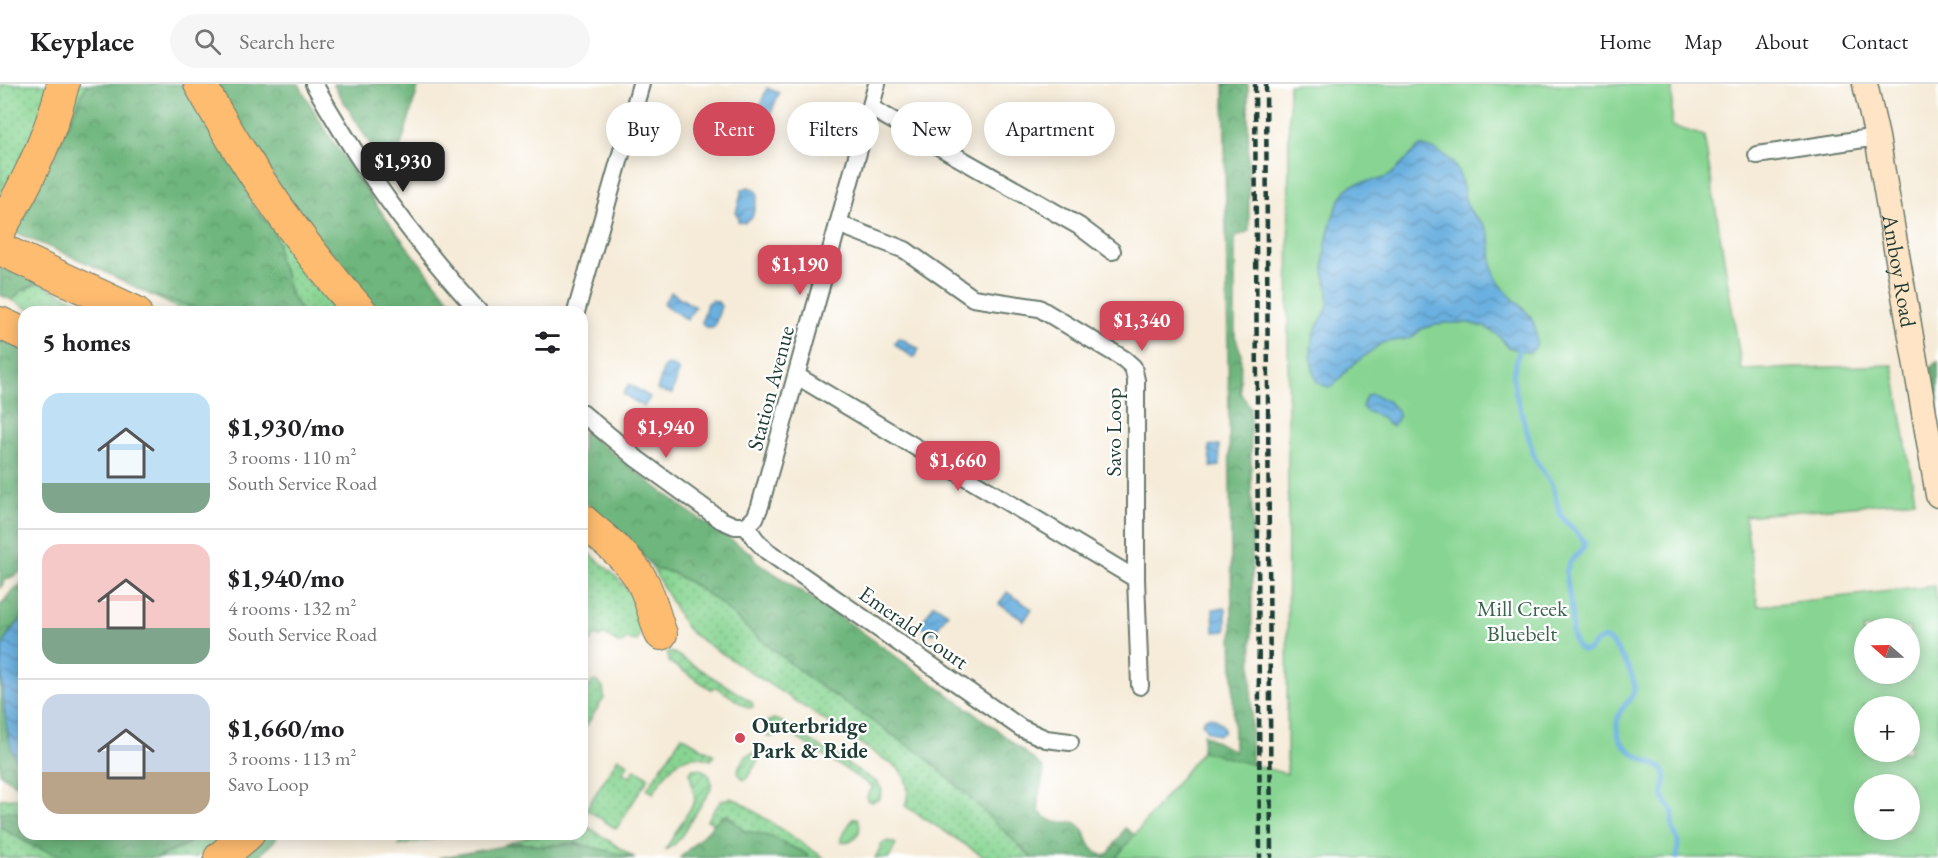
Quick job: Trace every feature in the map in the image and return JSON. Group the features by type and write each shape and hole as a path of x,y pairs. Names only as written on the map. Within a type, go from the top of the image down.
{"highway":[{"path":"0,229 34,167 50,127 63,84"},
{"path":"201,84 240,151 282,212 356,306"},
{"path":"9,253 122,306"},
{"path":"0,323 18,331"},
{"path":"588,525 619,553 639,575 645,585 656,621 633,584 617,566 588,543"},
{"path":"220,858 241,840"}],"main road":[{"name":"Amboy Road","path":"1865,84 1877,138 1938,495"}],"street":[{"path":"314,84 345,137 395,212 474,306"},
{"path":"578,306 641,84"},
{"name":"Station Avenue","path":"873,102 878,84"},
{"path":"879,113 1079,226 1112,251"},
{"path":"1757,155 1877,138"},
{"name":"Station Avenue","path":"746,526 755,518 760,506 857,156"},
{"name":"Savo Loop","path":"838,224 905,250 973,298 1039,308 1124,359 1133,367 1136,380 1136,579 1140,686"},
{"path":"797,376 1136,579"},
{"path":"588,418 637,459 721,520 735,526 746,526"},
{"name":"Emerald Court","path":"746,526 767,551 1021,728 1046,739 1070,742"}],"green space":[{"path":"1,84 55,84 5,194 0,197"},
{"path":"71,84 87,84 56,150"},
{"path":"87,84 191,84 250,193 253,208 273,228 278,243 278,258 289,292 298,306 188,306 149,294 89,264 9,230 56,150"},
{"path":"214,84 299,84 326,130 380,210 456,306 376,306 357,287 292,205"},
{"path":"333,84 419,84 396,163 386,170"},
{"path":"1224,84 1248,84 1249,231 1235,237 1235,336 1241,353 1240,392 1250,407 1251,858 1032,858 924,756 814,682 696,586 671,572 658,570 650,564 588,504 588,435 685,509 752,554 757,562 855,627 995,728 1042,767 1044,772 1038,798 1039,812 1056,822 1071,822 1080,826 1093,850 1104,856 1109,853 1125,828 1135,835 1202,751 1203,734 1234,752"},
{"name":"Mill Creek Bluebelt","path":"1289,84 1672,84 1672,126 1704,136 1742,370 1893,365 1915,500 1745,516 1758,606 1934,586 1938,610 1938,858 1116,858 1202,751 1287,774"},
{"path":"250,193 343,306 298,306 289,292 278,258 278,243 263,217 253,208"},
{"path":"0,266 38,283 21,291 12,300 0,295"},
{"path":"38,283 88,306 24,306 12,300 21,291"},
{"path":"149,294 189,306 174,306"},
{"path":"0,339 18,347 18,573 6,580 0,588"},
{"path":"1938,361 1938,412 1931,367"},
{"path":"588,553 626,587 639,613 641,627 637,641 627,639 620,644 603,634 600,637 595,635 588,645"},
{"path":"650,564 658,570 671,572 696,586 814,682 924,756 1032,858 986,858 905,806 908,786 898,768 692,634 685,626"},
{"path":"18,587 18,623 9,632 2,652 2,679 8,736 18,756 18,784 0,773 0,606"},
{"path":"667,652 674,653 752,702 753,707 748,708 718,688 711,689 669,662"},
{"path":"596,681 603,687 604,698 588,723 588,688 592,682"},
{"path":"774,719 878,783 882,790 880,799 872,802 867,800 873,787 780,727 773,737 767,736 765,726 768,721"},
{"path":"682,736 714,755 711,760 691,757 676,763 653,793 647,789"},
{"path":"753,753 758,755 759,759 744,780 738,773 739,766 747,755"},
{"path":"618,758 628,764 623,773 630,777 635,769 649,777 616,829 588,810 588,806"},
{"path":"692,769 701,769 708,773 711,789 680,838 665,850 695,801 690,773"},
{"path":"18,798 18,813 9,811 2,812 0,815 0,799"},
{"path":"730,798 739,801 824,858 809,858 805,853 743,830 728,815 722,816 714,824 707,820 721,801"},
{"path":"2,812 18,813 18,837 0,826"},
{"path":"728,815 743,830 772,837 805,853 809,858 680,858 722,816"},
{"path":"853,818 857,818 859,822 857,836 846,843 841,842 841,838"},
{"path":"0,826 18,840 72,858 0,858"},
{"path":"588,827 635,858 576,843 543,846 519,843 503,845 518,840 588,840"},
{"path":"23,840 192,840 185,846 156,858 72,858 37,848"},
{"path":"192,840 220,840 195,858 156,858 185,846"},
{"path":"252,840 275,840 257,858 233,858"},
{"path":"403,840 428,840 399,846"},
{"path":"888,841 896,844 889,858 875,858 882,844"},
{"path":"519,843 543,846 576,843 635,858 438,858"}],"water":[{"path":"767,88 779,93 775,103 761,102"},
{"path":"1420,146 1443,154 1456,168 1469,209 1489,234 1493,268 1497,279 1530,316 1536,334 1536,347 1530,353 1508,347 1499,336 1487,328 1469,323 1444,323 1423,328 1411,338 1382,343 1350,367 1332,387 1328,387 1317,382 1311,349 1316,329 1328,304 1324,255 1334,214 1347,189 1357,183 1385,178"},
{"path":"748,187 755,189 758,195 752,218 745,223 738,222 736,213 742,190"},
{"path":"671,292 695,307 687,320 663,304"},
{"path":"712,300 721,306 715,325 711,328 704,326 702,322 707,303"},
{"path":"898,338 919,349 914,358 896,346 894,343"},
{"path":"668,365 679,371 672,394 657,390 664,367"},
{"path":"629,384 650,397 644,407 623,394"},
{"path":"1371,394 1382,398 1397,411 1396,421 1391,426 1382,417 1362,407 1366,396"},
{"path":"1219,445 1220,466 1211,467 1209,446"},
{"path":"1007,592 1032,609 1024,621 999,604"},
{"path":"934,604 948,613 933,634 920,625"},
{"path":"1226,608 1226,631 1214,632 1213,609"},
{"path":"18,624 18,761 8,736 3,689 2,652 7,637"},
{"path":"1207,717 1214,718 1221,724 1224,728 1223,733 1217,735 1206,730 1202,722"}],"waterway":[{"path":"1519,350 1513,376 1515,391 1535,459 1552,485 1561,516 1585,542 1583,549 1570,562 1566,572 1572,635 1577,647 1583,651 1589,650 1604,638 1608,640 1625,662 1632,676 1633,694 1621,711 1618,719 1618,734 1632,752 1660,767 1665,773 1663,797 1673,812 1672,826 1678,841 1677,858"}],"railway":[{"path":"1255,84 1260,858"},
{"path":"1266,84 1271,858"}],"place":[{"name":"Outerbridge Park & Ride","path":"740,738"}]}
